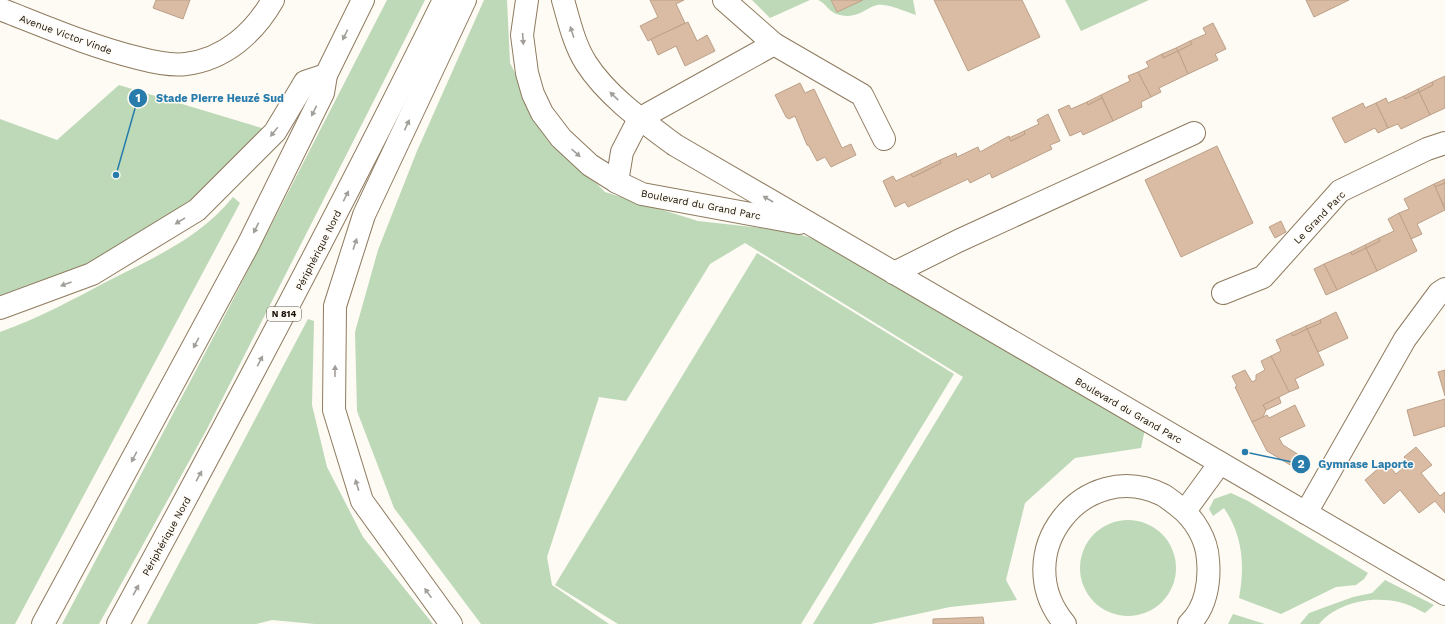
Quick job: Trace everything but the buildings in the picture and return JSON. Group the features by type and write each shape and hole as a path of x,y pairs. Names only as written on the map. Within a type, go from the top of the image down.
{"main road":[{"name":"Avenue Victor Vinde","path":"0,9 105,50 154,62 185,64 213,58 230,48 247,35 266,13 273,0"},
{"path":"43,624 248,245 323,93 326,75 363,0"},
{"name":"Périphérique Nord","path":"118,624 241,398 373,143 444,0"},
{"path":"451,624 362,501 334,410 335,306 364,216 465,0"},
{"name":"Boulevard du Grand Parc","path":"527,0 522,35 533,94 542,113 575,152 590,165 617,182 642,194 814,226"},
{"name":"Boulevard du Grand Parc","path":"563,0 573,36 586,63 610,92 639,119 675,145 1445,594"},
{"path":"724,0 774,44 862,95 884,139"},
{"path":"617,182 622,152 639,119 774,44"},
{"path":"0,308 92,274 196,210 275,132 305,82 326,75"},
{"path":"894,273 980,231 1194,133"},
{"name":"Le Grand Parc","path":"1223,293 1263,277 1340,191 1427,149 1445,143"},
{"path":"1306,513 1405,339 1439,293 1445,289"},
{"path":"1185,511 1220,463"},
{"path":"1065,624 1057,614 1046,590 1044,563 1050,537 1065,514 1086,497 1111,488 1138,487 1163,495 1185,511 1200,530 1208,553 1209,576 1204,600 1188,624"}],"green space":[{"path":"387,0 425,0 207,429 99,624 62,624 223,319"},
{"path":"484,0 507,0 510,63 543,129 605,192 698,221 789,231 836,246 1145,429 1141,448 1075,458 1025,503 1006,580 1017,600 950,607 871,624 813,624 963,377 745,243 710,264 626,401 599,397 547,557 552,585 609,624 481,624 394,508 357,411 355,332 378,250 417,151"},
{"path":"752,0 810,0 770,18"},
{"path":"818,0 831,0 837,12 863,0 913,0 916,15 896,8 878,5 873,6 859,14 848,16 840,15 830,10"},
{"path":"1065,0 1149,0 1081,31"},
{"path":"119,85 275,132 196,210 0,308 0,119 57,140"},
{"path":"233,197 240,203 15,624 0,624 0,332 29,321 56,308 176,245 207,224"},
{"path":"757,253 954,374 801,624 618,624 555,585"},
{"path":"308,319 314,321 312,405 327,467 363,537 433,624 315,624 272,620 256,624 147,624"},
{"path":"1231,493 1248,501 1368,573 1364,579 1356,585 1336,587 1281,614 1239,598 1242,563 1239,540 1224,508 1213,516 1209,509 1214,499"},
{"path":"1128,520 1146,524 1155,528 1162,534 1168,541 1172,550 1176,568 1172,586 1168,595 1162,602 1155,608 1146,612 1128,616 1110,612 1101,608 1094,602 1088,595 1084,586 1080,568 1084,550 1088,541 1094,534 1101,528 1110,524"},
{"path":"1385,580 1434,605 1425,613 1409,605 1389,600 1356,602 1336,610 1319,624 1300,624 1309,613 1353,597 1372,593"},
{"path":"1233,614 1265,624 1228,624"}],"place":[{"name":"Stade Pierre Heuzé Sud","path":"116,175"},
{"name":"Gymnase Laporte","path":"1245,452"}]}
